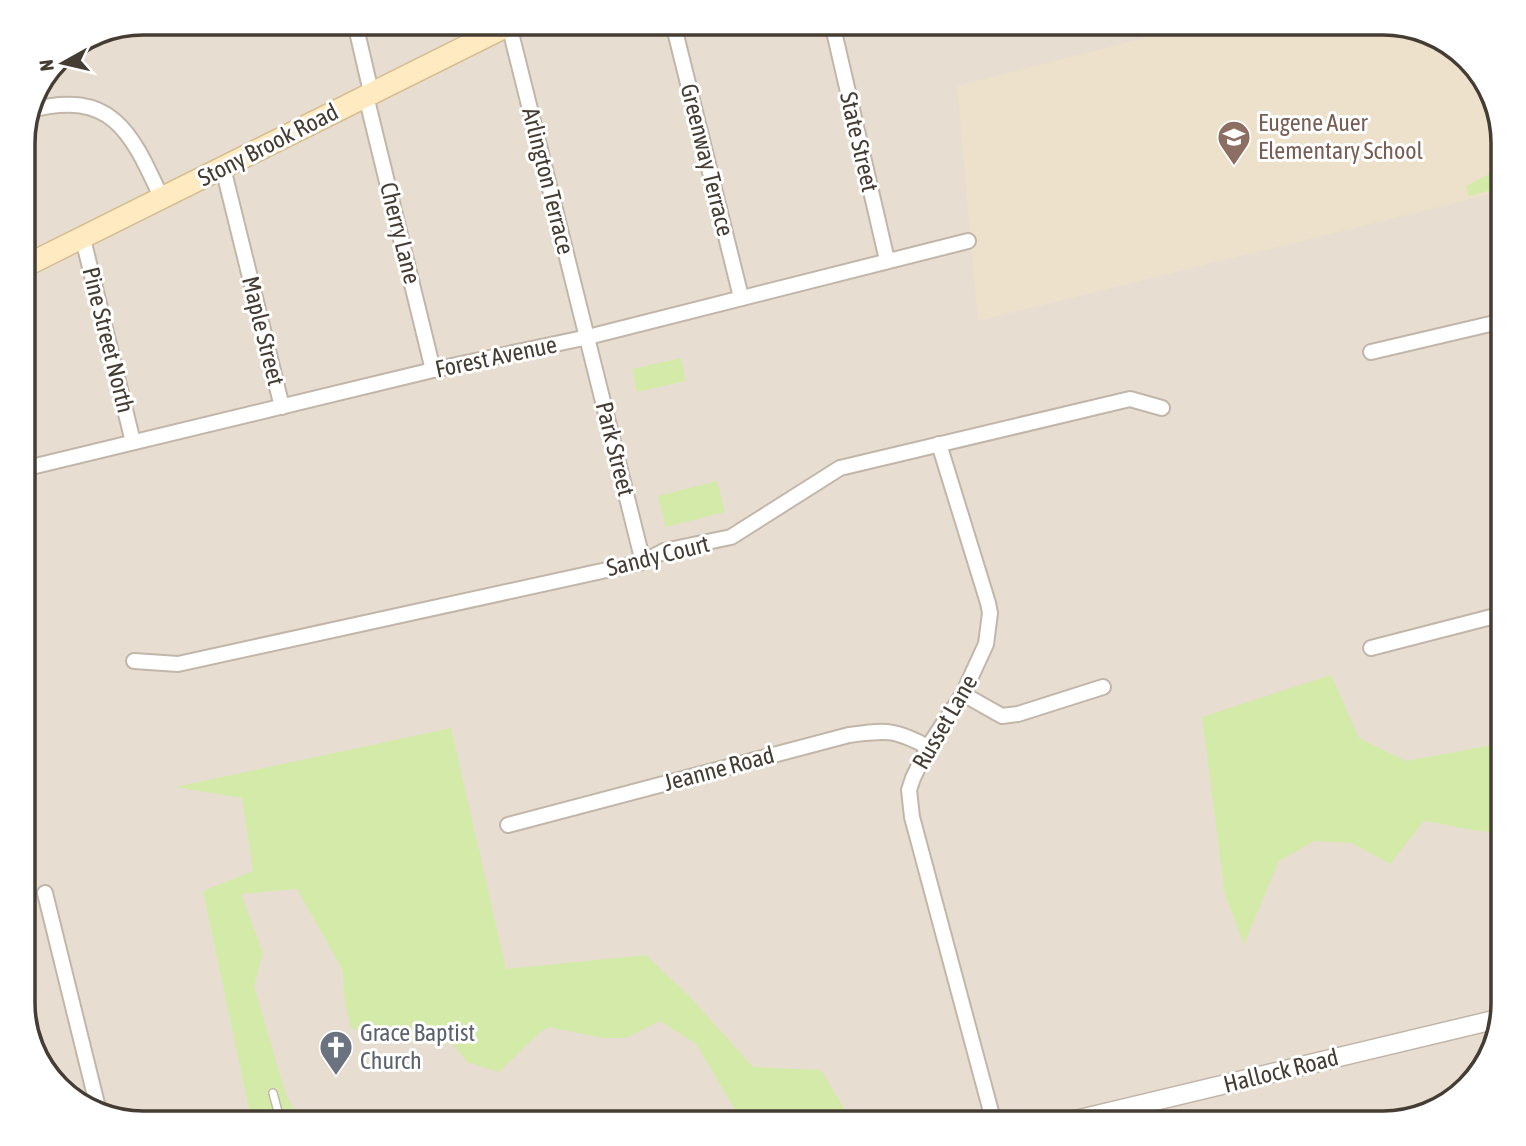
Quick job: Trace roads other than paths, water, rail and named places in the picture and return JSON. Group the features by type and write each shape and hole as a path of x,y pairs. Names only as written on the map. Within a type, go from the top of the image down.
{"main road":[{"name":"Stony Brook Road","path":"35,261 489,35"}],"street":[{"name":"Cherry Lane","path":"357,35 433,370"},
{"name":"Arlington Terrace","path":"514,35 588,337"},
{"name":"Greenway Terrace","path":"676,35 741,297"},
{"name":"State Street","path":"835,35 887,260"},
{"path":"42,107 69,103 102,111 113,119 140,152 162,199"},
{"name":"Maple Street","path":"223,168 282,407"},
{"name":"Pine Street North","path":"83,239 133,442"},
{"name":"Forest Avenue","path":"35,466 433,370 588,337 968,241"},
{"path":"1371,352 1491,324"},
{"name":"Park Street","path":"588,337 643,562"},
{"name":"Sandy Court","path":"134,661 178,664 643,562 664,551 731,537 840,468 1130,399 1162,408"},
{"name":"Russet Lane","path":"939,444 990,613 986,644 962,694 928,747 909,790 912,817 991,1111"},
{"path":"1371,648 1491,617"},
{"path":"962,694 1002,716 1018,714 1103,687"},
{"name":"Jeanne Road","path":"508,825 849,735 879,731 902,733 928,747"},
{"path":"45,893 96,1100"},
{"name":"Hallock Road","path":"1113,1111 1489,1021"}],"lane":[{"path":"273,1093 278,1111"}],"place":[{"name":"Eugene Auer Elementary School","path":"1234,167"},
{"name":"Grace Baptist Church","path":"336,1077"}]}
